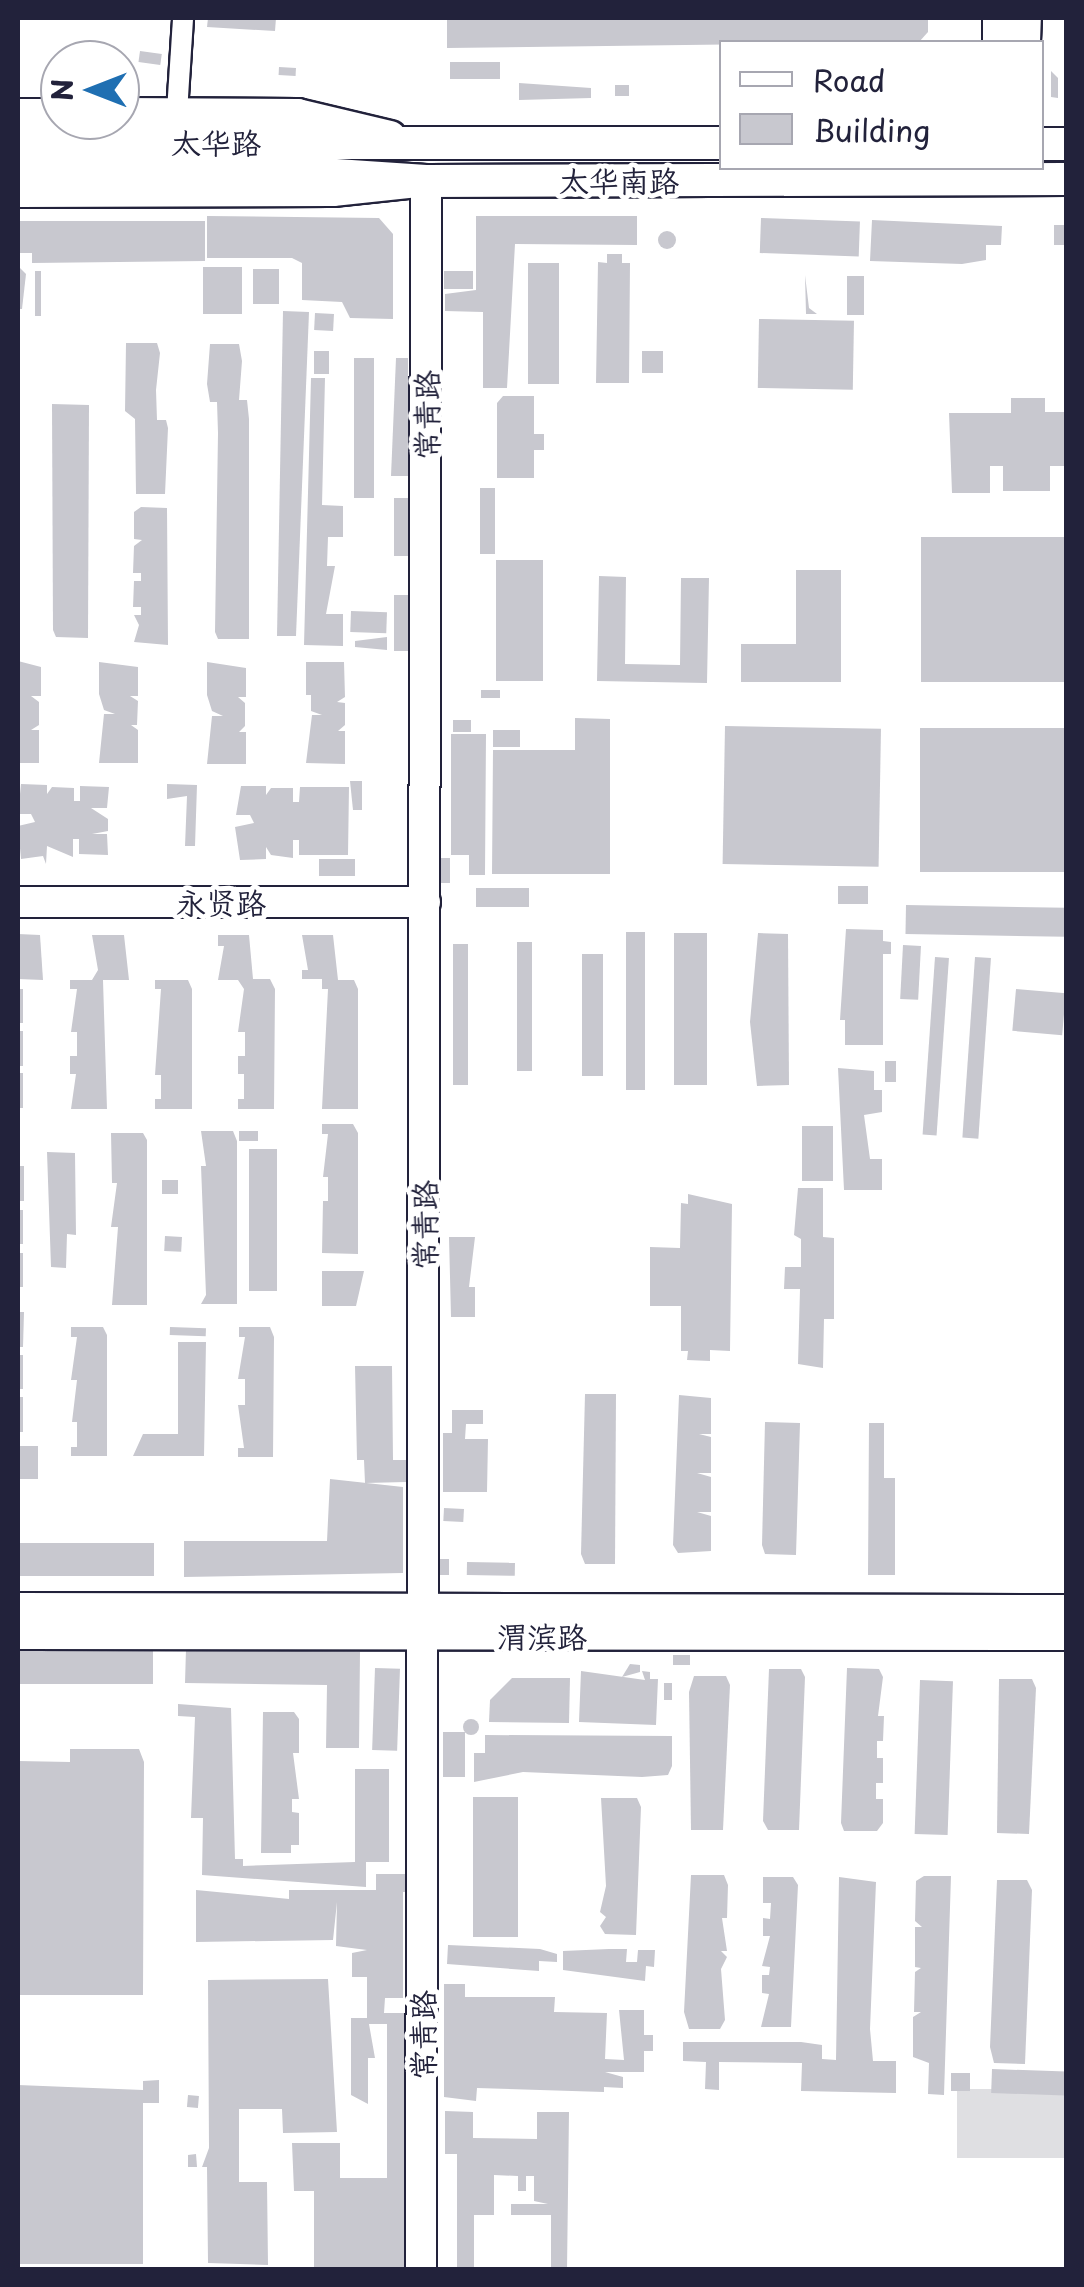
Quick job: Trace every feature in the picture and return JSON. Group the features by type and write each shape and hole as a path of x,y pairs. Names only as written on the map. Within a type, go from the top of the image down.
{"main road":[{"name":"太华路","path":"18,143 292,157"},
{"name":"太华南路","path":"292,157 427,145 719,143"},
{"name":"太华南路","path":"292,157 426,180 1009,173 1066,179"},
{"name":"太华路","path":"18,172 292,157"}],"street":[{"path":"177,112 183,18"},
{"path":"140,113 298,114 427,145"},
{"path":"18,192 333,191 426,180"},
{"name":"常青路","path":"421,2270 426,180"},
{"name":"永贤路","path":"18,902 425,902"},
{"name":"渭滨路","path":"18,1608 424,1623 1066,1635"},
{"name":"渭滨路","path":"18,1634 1066,1610"}],"shaded area":[{"path":"957,2089 1066,2089 1066,2158 957,2158"}],"building":[{"path":"208,18 276,18 275,31 207,27"},
{"path":"447,18 928,18 928,32 921,40 719,40 719,45 447,48"},
{"path":"140,51 162,54 160,65 140,62"},
{"path":"450,62 500,62 500,79 450,79"},
{"path":"279,67 296,68 296,76 279,75"},
{"path":"1051,71 1058,78 1058,98 1051,97"},
{"path":"519,83 591,88 591,98 519,100"},
{"path":"615,85 629,85 629,96 615,96"},
{"path":"207,216 379,218 393,234 393,319 350,318 342,302 302,300 302,263 292,258 207,258"},
{"path":"476,216 637,216 637,245 515,244 507,388 483,388 483,312 445,311 445,294 476,290"},
{"path":"761,218 860,221 859,256 760,253"},
{"path":"872,220 1002,226 1001,245 986,245 986,260 962,264 870,261"},
{"path":"18,221 205,221 205,261 32,263 32,253 18,253"},
{"path":"1054,225 1066,225 1066,245 1054,245"},
{"path":"667,231 676,240 667,249 658,240"},
{"path":"607,254 622,254 622,263 630,263 629,383 596,383 598,262 607,263"},
{"path":"528,263 559,263 559,384 528,384"},
{"path":"18,266 26,274 22,309 18,309"},
{"path":"203,267 242,267 242,314 203,314"},
{"path":"253,269 279,269 279,304 253,304"},
{"path":"35,271 41,271 41,316 35,316"},
{"path":"444,271 473,271 473,289 444,289"},
{"path":"805,275 809,308 817,314 806,314"},
{"path":"847,276 864,276 864,315 847,315"},
{"path":"283,311 309,312 296,636 277,636"},
{"path":"315,313 334,314 333,331 314,330"},
{"path":"759,319 854,321 853,390 758,388"},
{"path":"126,343 157,343 160,353 157,420 166,420 168,428 165,494 136,494 135,419 125,411"},
{"path":"210,344 239,344 242,361 239,400 247,400 249,419 249,639 218,639 215,632 218,433 217,402 210,402 207,384"},
{"path":"314,351 329,351 329,374 314,374"},
{"path":"642,351 663,351 663,373 642,373"},
{"path":"354,358 374,358 374,498 354,498"},
{"path":"396,358 408,358 408,476 391,476"},
{"path":"311,378 325,378 322,505 343,506 343,537 328,537 327,566 335,566 326,614 343,614 343,646 304,645"},
{"path":"503,396 534,396 534,434 544,434 544,450 534,450 534,478 497,478 497,403"},
{"path":"1011,398 1045,398 1045,412 1066,412 1066,466 1050,466 1050,491 1003,491 1003,466 990,466 990,493 952,493 949,413 1011,413"},
{"path":"52,404 89,405 88,638 56,637 53,630"},
{"path":"480,488 495,488 495,554 480,554"},
{"path":"394,498 409,498 409,556 394,556"},
{"path":"141,507 167,508 168,645 134,642 139,625 134,615 141,615 141,607 133,607 134,581 141,581 141,573 133,573 134,546 142,540 134,539 134,512"},
{"path":"921,537 1066,537 1066,682 921,682"},
{"path":"496,560 543,560 543,681 496,681"},
{"path":"796,570 841,570 841,682 741,682 741,644 796,644"},
{"path":"599,576 626,577 625,664 680,665 681,578 709,578 707,683 597,681"},
{"path":"394,595 409,595 409,651 394,651"},
{"path":"351,611 387,612 386,633 350,632"},
{"path":"387,637 387,650 355,647 355,641"},
{"path":"18,661 41,667 41,696 31,696 39,702 39,725 31,730 39,730 39,763 18,763"},
{"path":"99,662 138,667 138,696 130,696 138,701 137,725 131,725 138,730 138,763 99,763 104,714 115,714 104,710 99,694"},
{"path":"207,662 246,668 246,697 238,697 245,703 245,726 239,732 246,732 246,764 207,764 212,716 223,716 212,711 207,695"},
{"path":"306,662 344,662 345,697 337,702 345,703 345,725 338,731 345,731 345,764 306,763 312,715 322,715 311,711 311,695 306,695"},
{"path":"481,690 500,690 500,698 481,698"},
{"path":"575,718 610,719 610,874 492,874 493,750 575,750"},
{"path":"453,720 471,720 471,732 453,732"},
{"path":"725,726 881,729 879,867 723,864"},
{"path":"920,728 1066,728 1066,872 920,872"},
{"path":"493,730 520,730 520,747 493,747"},
{"path":"451,734 486,734 485,875 469,875 469,855 451,855"},
{"path":"350,781 362,781 362,810 353,810"},
{"path":"21,784 47,785 47,794 52,787 74,788 74,801 80,801 80,786 109,787 107,808 91,808 108,819 108,831 92,834 107,834 108,855 79,854 79,839 73,839 73,857 47,846 46,864 43,856 21,859 18,826 35,822 31,814 18,814"},
{"path":"167,784 197,785 195,846 185,846 187,796 167,799"},
{"path":"241,786 266,786 266,795 271,788 293,788 293,802 299,802 300,787 349,787 348,855 299,855 299,840 293,840 293,858 271,855 266,847 266,859 240,860 235,827 254,823 250,815 236,815"},
{"path":"440,858 450,858 450,883 440,883"},
{"path":"319,859 355,859 355,876 319,876"},
{"path":"838,886 868,886 868,904 838,904"},
{"path":"476,888 529,888 529,907 476,907"},
{"path":"906,905 1066,908 1065,937 905,934"},
{"path":"846,929 883,930 883,941 891,942 891,954 883,954 883,1045 845,1045 845,1020 840,1020"},
{"path":"626,932 645,932 645,1090 626,1090"},
{"path":"674,933 707,933 707,1085 674,1085"},
{"path":"758,933 788,934 789,1085 757,1086 750,1022"},
{"path":"18,934 40,935 43,980 18,979"},
{"path":"92,935 124,935 129,980 103,980 107,1109 71,1109 76,1074 70,1074 70,1056 77,1056 77,1032 71,1032 77,989 70,989 70,980 92,980 98,970"},
{"path":"218,935 249,935 253,979 270,979 275,989 274,1109 238,1109 238,1099 244,1099 244,1074 238,1074 238,1056 245,1056 245,1032 238,1032 244,989 238,980 218,980 224,946 218,946"},
{"path":"302,935 333,935 338,980 354,980 358,989 358,1109 322,1109 328,989 322,989 322,979 302,979 302,970 308,970"},
{"path":"517,942 532,942 532,1071 517,1071"},
{"path":"453,944 468,944 468,1085 453,1085"},
{"path":"903,945 921,946 918,1000 900,999"},
{"path":"582,954 603,954 603,1076 582,1076"},
{"path":"935,957 949,958 937,1136 923,1135"},
{"path":"975,957 991,958 978,1139 962,1138"},
{"path":"155,980 188,980 192,989 192,1109 155,1109 155,1099 161,1099 161,1075 155,1075 161,989 155,989"},
{"path":"18,989 23,989 23,1023 18,1023"},
{"path":"1016,989 1066,993 1062,1035 1012,1031"},
{"path":"18,1031 23,1031 23,1066 18,1066"},
{"path":"885,1061 896,1061 896,1082 885,1082"},
{"path":"838,1068 874,1071 874,1090 882,1090 882,1112 864,1115 870,1159 882,1159 882,1190 844,1190"},
{"path":"18,1073 23,1073 23,1108 18,1108"},
{"path":"322,1124 353,1124 358,1133 358,1254 322,1253 323,1201 328,1201 328,1177 323,1177 328,1134 322,1134"},
{"path":"802,1126 833,1126 833,1181 802,1181"},
{"path":"201,1131 233,1131 237,1141 237,1304 201,1304 206,1295 201,1166 206,1166"},
{"path":"239,1131 258,1131 258,1141 239,1141"},
{"path":"111,1133 143,1133 147,1140 147,1305 112,1305 118,1227 111,1227 117,1183 112,1183"},
{"path":"249,1149 277,1149 277,1291 249,1291"},
{"path":"47,1152 75,1153 76,1235 67,1234 66,1268 51,1267"},
{"path":"18,1166 24,1166 24,1201 18,1201"},
{"path":"162,1180 178,1180 178,1194 162,1194"},
{"path":"798,1188 823,1188 823,1237 834,1238 834,1319 824,1319 823,1368 798,1364 800,1289 784,1289 785,1267 801,1267 801,1239 794,1235"},
{"path":"688,1194 732,1204 730,1351 710,1350 710,1361 687,1360 688,1351 681,1351 681,1306 650,1306 650,1247 680,1248 681,1203 688,1204"},
{"path":"18,1210 23,1210 23,1244 18,1244"},
{"path":"165,1236 182,1237 181,1252 164,1251"},
{"path":"449,1237 475,1237 469,1287 475,1287 475,1317 451,1317"},
{"path":"18,1253 23,1253 23,1287 18,1287"},
{"path":"322,1271 364,1271 356,1306 322,1306"},
{"path":"18,1312 24,1312 23,1347 18,1347"},
{"path":"71,1327 103,1327 107,1335 107,1456 71,1456 71,1447 77,1447 77,1422 72,1422 77,1380 71,1380 77,1337 71,1337"},
{"path":"170,1327 206,1328 206,1336 170,1335"},
{"path":"239,1327 270,1327 274,1337 273,1457 238,1457 238,1448 244,1448 238,1405 245,1405 245,1379 238,1379 245,1337 239,1337"},
{"path":"178,1342 206,1342 204,1456 133,1456 143,1434 178,1434"},
{"path":"18,1355 23,1355 23,1389 18,1389"},
{"path":"355,1366 392,1366 393,1460 406,1460 406,1482 365,1483 364,1460 357,1460"},
{"path":"585,1394 616,1394 615,1564 585,1564 581,1554"},
{"path":"679,1395 711,1398 711,1434 699,1434 711,1437 711,1473 697,1473 711,1477 711,1512 697,1512 711,1516 711,1551 678,1553 673,1545"},
{"path":"18,1397 23,1397 23,1432 18,1432"},
{"path":"452,1410 483,1410 483,1424 466,1424 465,1439 488,1439 487,1492 443,1492 443,1433 452,1433"},
{"path":"765,1422 800,1423 796,1555 765,1554 762,1545"},
{"path":"869,1423 884,1423 884,1478 895,1478 895,1575 868,1575"},
{"path":"19,1446 38,1446 38,1479 19,1479"},
{"path":"330,1479 403,1487 403,1573 184,1577 184,1541 327,1541"},
{"path":"444,1508 464,1509 463,1522 443,1521"},
{"path":"18,1543 154,1543 154,1576 18,1576"},
{"path":"437,1559 449,1559 449,1575 437,1575"},
{"path":"467,1562 515,1563 515,1576 467,1575"},
{"path":"186,1649 360,1652 359,1748 326,1748 327,1685 185,1683"},
{"path":"18,1650 153,1650 153,1684 18,1684"},
{"path":"673,1655 690,1655 690,1665 673,1665"},
{"path":"630,1664 640,1665 640,1672 622,1677"},
{"path":"375,1668 400,1669 397,1751 372,1750"},
{"path":"847,1668 879,1669 883,1677 878,1716 884,1716 883,1741 877,1741 877,1758 883,1758 883,1783 876,1783 876,1799 883,1799 883,1823 877,1831 844,1831 841,1823"},
{"path":"769,1669 801,1669 805,1677 799,1830 768,1830 763,1821"},
{"path":"581,1671 645,1680 642,1671 650,1672 650,1679 658,1679 656,1725 579,1722"},
{"path":"694,1676 726,1676 730,1685 723,1830 691,1830 689,1692"},
{"path":"512,1678 570,1678 569,1723 489,1722 490,1700"},
{"path":"999,1679 1032,1679 1036,1688 1029,1834 997,1833"},
{"path":"920,1680 953,1681 948,1835 915,1834"},
{"path":"664,1683 672,1683 672,1700 664,1700"},
{"path":"178,1704 231,1708 235,1859 243,1859 243,1866 355,1862 355,1769 389,1769 389,1862 366,1862 366,1887 202,1875 203,1818 191,1818 195,1717 178,1716"},
{"path":"263,1712 294,1712 299,1719 299,1753 293,1753 299,1799 292,1799 292,1812 299,1813 299,1845 291,1845 291,1853 261,1853"},
{"path":"471,1719 479,1727 471,1735 463,1727"},
{"path":"443,1732 465,1732 465,1777 443,1777"},
{"path":"485,1735 672,1736 672,1766 668,1775 523,1772 474,1782 474,1753 485,1753"},
{"path":"70,1749 139,1749 144,1762 143,1995 18,1995 18,1761 70,1762"},
{"path":"473,1797 518,1797 518,1937 473,1937"},
{"path":"601,1798 637,1798 641,1807 636,1935 605,1934 600,1926 606,1917 600,1912 606,1886"},
{"path":"376,1874 410,1874 410,1892 403,1892 403,1998 385,1998 384,2013 413,2013 407,2270 314,2270 314,2191 294,2191 292,2143 340,2143 340,2178 387,2178 387,2024 369,2024 375,2058 368,2058 368,2104 351,2095 351,2018 367,2018 367,1977 352,1977 352,1953 367,1950 336,1946 337,1902 333,1940 196,1942 196,1890 289,1899 289,1890 376,1890"},
{"path":"691,1875 724,1875 728,1885 727,1918 722,1918 727,1951 721,1951 727,1957 721,1969 725,2020 720,2029 689,2029 684,2012"},
{"path":"924,1876 951,1876 944,2095 928,2094 929,2063 913,2057 913,2017 921,2012 914,2012 915,1972 921,1968 915,1967 915,1927 922,1927 915,1921 916,1881"},
{"path":"763,1877 793,1877 798,1885 791,2027 761,2027 769,1994 762,1993 762,1975 769,1975 770,1967 762,1966 770,1936 763,1936 763,1918 770,1919 771,1903 763,1903"},
{"path":"839,1877 876,1882 870,2029 873,2061 896,2061 896,2093 801,2091 802,2063 719,2062 719,2090 705,2089 706,2062 683,2061 683,2042 801,2042 822,2045 822,2059 836,2060"},
{"path":"997,1880 1027,1880 1032,1890 1025,2064 994,2063 990,2047"},
{"path":"448,1945 540,1949 557,1954 557,1962 539,1961 539,1971 447,1964"},
{"path":"627,1949 626,1962 637,1962 638,1950 655,1950 654,1967 646,1966 645,1981 563,1970 563,1951"},
{"path":"328,1979 337,2132 283,2133 282,2109 239,2109 239,2182 267,2182 268,2265 208,2263 207,2167 202,2167 209,2148 208,1980"},
{"path":"444,1984 465,1984 465,1997 555,1997 554,2012 607,2013 605,2059 624,2060 619,2010 644,2010 644,2035 653,2035 653,2051 644,2051 644,2072 605,2072 623,2077 623,2088 604,2087 604,2092 477,2088 476,2101 444,2097"},
{"path":"992,2069 1066,2072 1065,2096 991,2093"},
{"path":"951,2073 970,2073 970,2091 951,2091"},
{"path":"159,2080 159,2103 143,2103 143,2264 18,2264 18,2085 143,2090 143,2081"},
{"path":"188,2095 199,2096 198,2108 187,2107"},
{"path":"445,2111 473,2112 473,2138 537,2139 537,2112 569,2112 567,2270 551,2270 551,2215 511,2215 511,2204 548,2204 534,2201 534,2176 526,2176 526,2191 518,2191 518,2176 494,2175 494,2215 474,2215 474,2270 457,2270 457,2154 445,2154"},
{"path":"196,2154 197,2167 188,2167 188,2155"}]}
